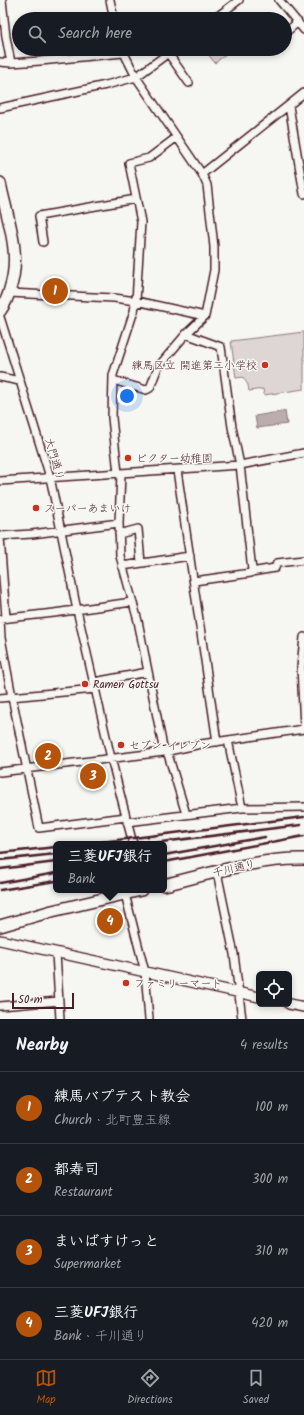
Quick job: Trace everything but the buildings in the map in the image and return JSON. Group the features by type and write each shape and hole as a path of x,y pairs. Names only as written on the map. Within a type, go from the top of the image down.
{"main road":[{"path":"0,183 2,203 13,237 15,260 14,277 5,304 0,311"},
{"name":"千川通り","path":"167,884 263,862 283,859 304,859"},
{"path":"0,926 52,911 129,893"}],"street":[{"path":"2,0 6,37 12,63"},
{"path":"110,0 113,12"},
{"path":"223,12 239,0"},
{"path":"279,0 289,12"},
{"path":"292,15 304,30"},
{"path":"292,27 298,22"},
{"path":"0,62 40,62 85,56"},
{"path":"113,380 146,390 150,388 158,367 186,334 205,316 214,270 214,247 207,185 202,174 136,77 125,56"},
{"path":"0,108 136,77 164,56"},
{"path":"174,56 189,83"},
{"path":"202,174 304,93"},
{"path":"289,106 304,194"},
{"path":"177,137 149,158 129,163 141,222 136,301 113,375 112,418 120,473 119,534 122,566 138,621 166,752 186,814"},
{"path":"43,242 39,216 136,199"},
{"path":"9,293 114,298 136,301 205,316"},
{"name":"大門通り","path":"0,316 50,477 77,610 111,758 132,841"},
{"path":"186,334 221,347 232,427 240,465 251,572"},
{"path":"0,377 20,381"},
{"path":"0,481 240,465 304,453"},
{"path":"177,470 218,742"},
{"path":"119,523 32,534 0,536 1,638 40,828 242,808 304,807"},
{"path":"119,534 138,529 141,563"},
{"path":"122,566 190,556"},
{"path":"194,581 251,573 275,568 278,563 304,560"},
{"path":"2,618 77,610 132,602"},
{"path":"0,772 166,752 201,744 304,728 302,678 304,637"},
{"path":"0,698 94,685 148,672"},
{"path":"228,740 242,808"},
{"path":"217,872 234,954 242,1019"},
{"path":"125,894 145,972 149,1019"},
{"path":"0,940 256,996"},
{"path":"56,953 60,1019"},
{"path":"0,1006 59,1001"},
{"path":"292,1005 304,1007"}],"shaded area":[{"path":"210,56 224,56 215,63"},
{"path":"304,332 304,389 264,395 263,389 249,391 248,385 243,377 236,378 231,341"},
{"path":"285,411 287,424 257,428 255,416"}],"railway":[{"path":"109,841 304,817"},
{"path":"167,841 301,825"},
{"path":"167,861 304,836"},
{"path":"167,854 265,837"},
{"path":"0,853 53,847"},
{"path":"0,860 53,854"},
{"path":"0,869 53,862"},
{"path":"0,883 53,874"},
{"path":"0,890 53,881"}],"place":[{"name":"練馬バプテスト教会","path":"55,291"},
{"name":"練馬区立 開進第二小学校","path":"265,365"},
{"name":"ビクター幼稚園","path":"128,458"},
{"name":"スーパーあまいけ","path":"36,508"},
{"name":"Ramen Gottsu","path":"85,684"},
{"name":"セブン-イレブン","path":"121,745"},
{"name":"都寿司","path":"48,756"},
{"name":"まいばすけっと","path":"93,776"},
{"name":"三菱UFJ銀行","path":"110,921"},
{"name":"ファミリーマート","path":"126,983"}]}
